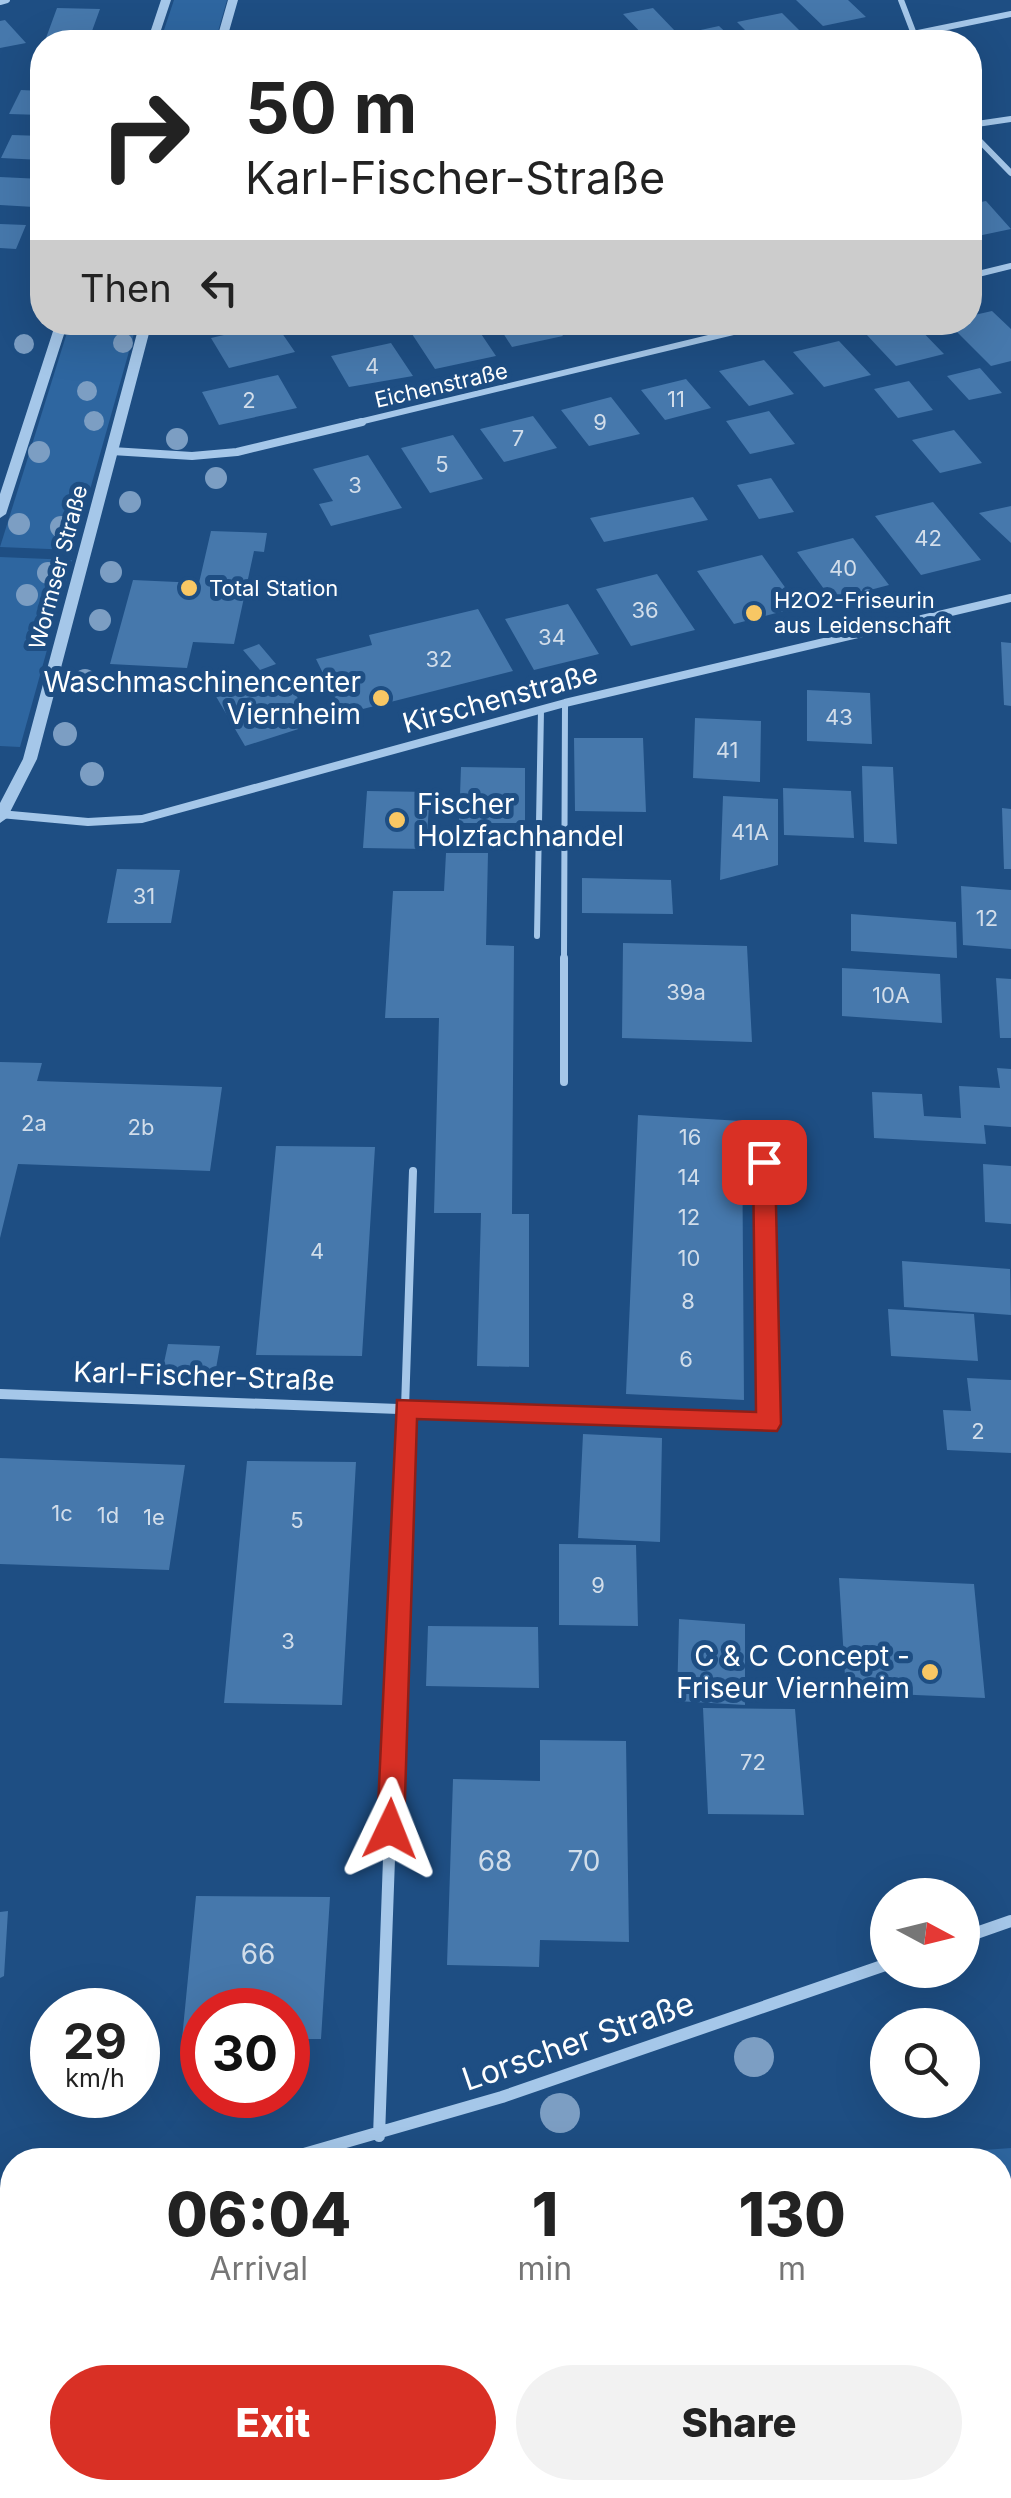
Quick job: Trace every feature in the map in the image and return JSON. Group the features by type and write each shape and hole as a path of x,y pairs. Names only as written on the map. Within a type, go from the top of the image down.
{"street":[{"path":"0,2 8,0"},
{"path":"156,30 166,0"},
{"path":"225,30 233,0"},
{"path":"901,0 912,30"},
{"path":"933,30 1011,14"},
{"path":"982,125 1011,119"},
{"path":"982,141 1011,173"},
{"path":"982,273 1011,266"},
{"path":"0,514 58,335"},
{"name":"Wormser Straße","path":"1,815 30,759 143,335"},
{"name":"Eichenstraße","path":"112,451 192,456 237,452 721,335"},
{"name":"Kirschenstraße","path":"1,815 88,822 142,819 565,703 1011,598"},
{"name":"Karl-Fischer-Straße","path":"0,1394 768,1424 764,1162"},
{"path":"379,2136 405,1408"},
{"path":"980,1932 1011,1921"},
{"name":"Lorscher Straße","path":"331,2148 379,2136 870,1970"}],"lane":[{"path":"564,1082 565,703"},
{"path":"537,936 541,710"},
{"path":"405,1408 414,1171"}],"shaded area":[{"path":"174,0 227,0 218,30 164,30"},
{"path":"66,335 134,335 73,550 0,547"},
{"path":"0,557 72,560 20,747 0,746"}],"building":[{"path":"796,0 848,0 866,17 823,26"},
{"path":"57,8 100,9 92,30 49,30"},
{"path":"653,8 674,30 638,30 623,14"},
{"path":"782,13 799,30 745,30 737,22"},
{"path":"5,20 26,43 0,48 0,21"},
{"path":"21,90 30,90 30,115 9,114"},
{"path":"12,135 30,136 30,159 1,158"},
{"path":"0,177 30,178 30,207 0,205"},
{"path":"986,201 1011,229 982,235 982,202"},
{"path":"0,224 26,225 16,249 0,248"},
{"path":"992,311 1011,329 1011,361 991,366 960,335 982,335 982,313"},
{"path":"283,335 295,352 229,368 211,338"},
{"path":"413,335 482,335 496,356 435,369"},
{"path":"504,335 563,336 512,347"},
{"path":"867,335 926,335 944,354 896,366"},
{"path":"839,341 871,375 824,387 793,352"},
{"path":"391,343 413,376 349,387 331,356"},
{"path":"764,360 794,394 749,406 719,371"},
{"path":"980,368 1002,393 969,400 947,376"},
{"path":"278,375 297,408 219,425 202,392"},
{"path":"686,379 711,408 665,420 641,390"},
{"path":"909,381 933,410 898,418 874,389"},
{"path":"611,397 640,434 589,446 561,410"},
{"path":"769,411 795,444 750,454 726,421"},
{"path":"533,416 557,448 504,462 480,429"},
{"path":"954,430 982,463 940,473 912,440"},
{"path":"453,435 483,479 430,493 401,448"},
{"path":"368,455 402,508 331,526 319,504 333,501 313,469"},
{"path":"771,478 794,512 759,519 737,485"},
{"path":"693,497 708,520 604,542 590,518"},
{"path":"933,502 981,560 921,575 875,516"},
{"path":"1011,506 1011,543 979,513"},
{"path":"211,531 267,533 264,552 254,551 234,644 193,642 187,668 110,664 133,580 199,583"},
{"path":"853,538 889,585 832,600 797,552"},
{"path":"762,555 799,607 734,624 697,571"},
{"path":"657,574 695,630 631,646 596,589"},
{"path":"568,604 599,654 534,670 505,619"},
{"path":"478,609 513,671 343,714 316,659 372,645 369,635"},
{"path":"1001,642 1011,643 1011,706 1004,705"},
{"path":"259,644 276,664 260,670 243,650"},
{"path":"282,673 314,724 245,746 214,693"},
{"path":"807,690 870,693 872,744 807,741"},
{"path":"695,718 761,721 760,782 693,778"},
{"path":"574,738 643,738 646,812 575,811"},
{"path":"862,766 893,767 897,844 864,842"},
{"path":"461,767 525,768 525,823 459,823"},
{"path":"783,788 851,791 854,838 784,835"},
{"name":"Fischer Holzfachhandel","path":"367,791 430,792 426,849 363,848"},
{"path":"723,796 778,799 778,865 720,880"},
{"path":"1002,808 1011,809 1011,869 1004,869"},
{"path":"446,853 488,853 486,945 514,946 512,1214 529,1214 529,1367 477,1366 481,1213 434,1213 439,1018 385,1018 393,891 444,891"},
{"path":"117,869 180,870 171,923 107,923"},
{"path":"582,878 671,880 673,914 582,913"},
{"path":"961,886 1011,890 1011,949 963,945"},
{"path":"851,914 956,922 957,958 851,951"},
{"path":"623,943 747,946 752,1042 622,1038"},
{"path":"842,968 940,974 942,1023 842,1016"},
{"path":"996,978 1011,979 1011,1038 1000,1038"},
{"path":"0,1062 42,1063 37,1081 222,1087 210,1171 18,1164 0,1238"},
{"path":"997,1068 1011,1069 1011,1127 984,1125 986,1144 874,1138 872,1092 922,1094 924,1116 961,1118 959,1086 1000,1088"},
{"path":"638,1115 742,1121 744,1400 626,1394"},
{"path":"276,1146 375,1147 362,1356 256,1355"},
{"path":"983,1164 1011,1166 1011,1224 985,1222"},
{"path":"902,1261 1010,1269 1011,1315 904,1307"},
{"path":"888,1309 974,1314 978,1361 891,1356"},
{"path":"168,1344 220,1346 215,1374 162,1372"},
{"path":"967,1378 1011,1380 1011,1453 947,1450 943,1410 971,1411"},
{"path":"583,1434 662,1438 660,1542 578,1538"},
{"path":"0,1458 185,1465 169,1570 0,1564"},
{"path":"247,1461 356,1462 342,1705 224,1703"},
{"path":"559,1544 636,1545 638,1626 559,1625"},
{"path":"839,1578 974,1584 985,1698 846,1692"},
{"path":"679,1619 745,1624 745,1705 677,1701"},
{"path":"428,1626 538,1627 539,1688 426,1686"},
{"path":"703,1708 795,1709 804,1815 708,1814"},
{"path":"540,1740 626,1741 629,1942 540,1940 539,1967 447,1965 453,1779 540,1781"},
{"path":"196,1896 330,1897 321,2039 310,2039 310,1988 187,1988"},
{"path":"8,1911 4,1976 0,1978 0,1912"}],"place":[{"name":"Total Station","path":"189,588"},
{"name":"H2O2-Friseurin aus Leidenschaft","path":"754,613"},
{"name":"Waschmaschinencenter Viernheim","path":"381,698"},
{"name":"Fischer Holzfachhandel","path":"397,820"},
{"name":"C & C Concept - Friseur Viernheim","path":"930,1672"}],"route":[{"path":"390,1829 405,1408 768,1424 764,1162"}]}
